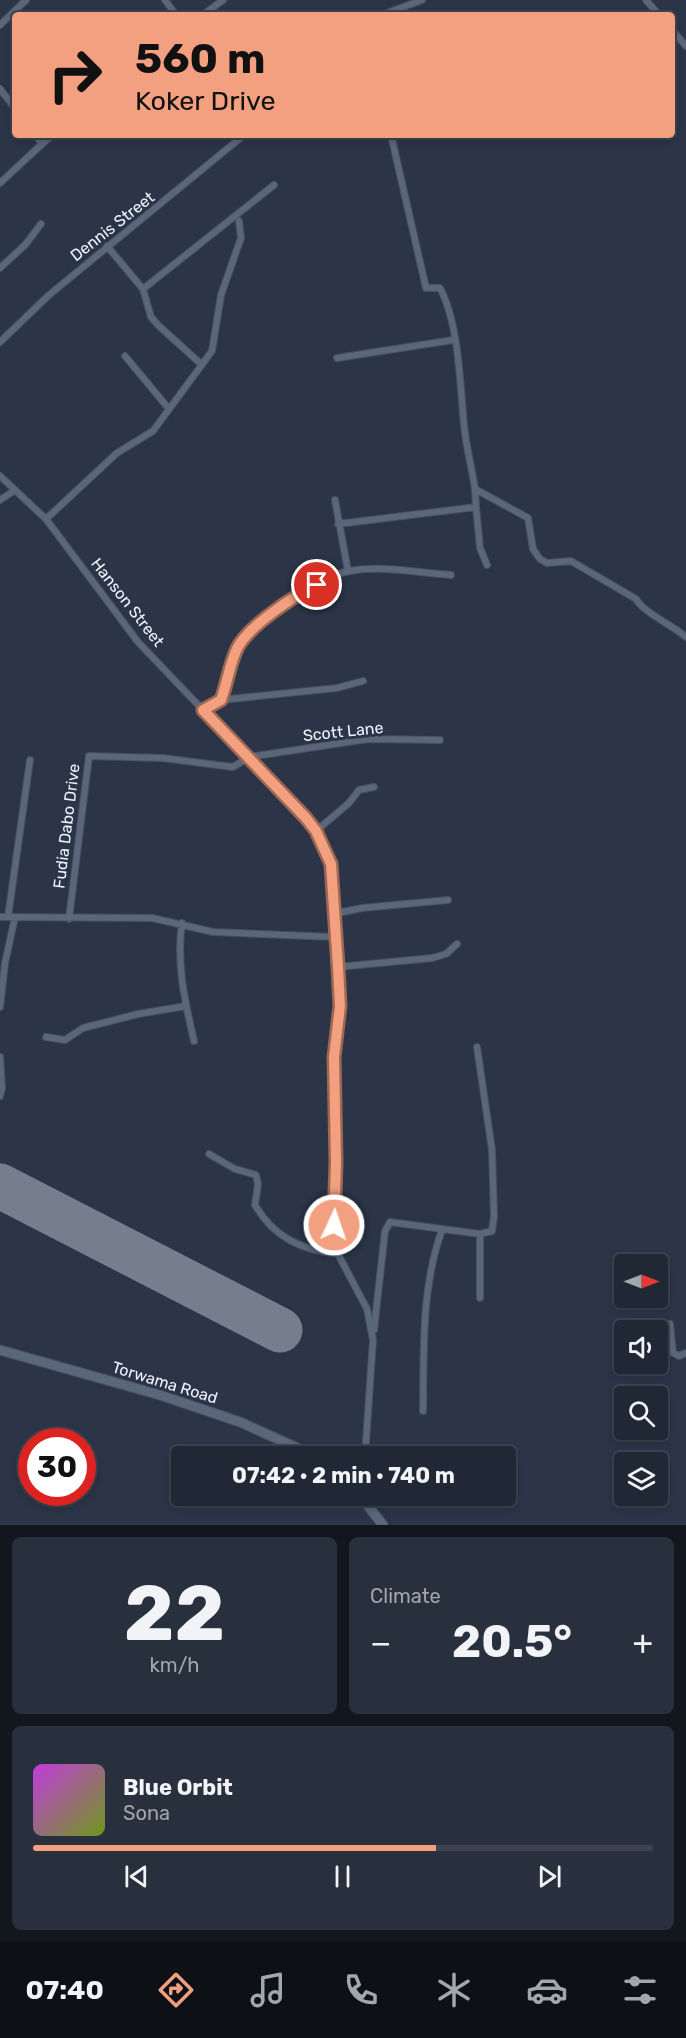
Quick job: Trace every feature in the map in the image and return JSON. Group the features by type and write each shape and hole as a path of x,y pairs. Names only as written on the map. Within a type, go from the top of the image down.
{"main road":[{"name":"Torwama Road","path":"0,1350 160,1395 240,1422 293,1446"},
{"path":"369,1506 383,1525"}],"street":[{"path":"14,12 26,0"},
{"path":"207,12 223,0"},
{"path":"390,12 422,0"},
{"path":"646,0 656,12"},
{"path":"0,25 12,13"},
{"path":"675,33 686,46"},
{"path":"0,89 12,104"},
{"path":"38,138 42,144"},
{"path":"0,183 49,138"},
{"name":"Dennis Street","path":"0,342 49,295 239,138"},
{"path":"392,138 426,288 440,288 442,291 453,340 461,379 464,424 475,489 480,548 487,565"},
{"path":"143,289 274,185"},
{"path":"46,519 117,453 153,432 212,351 221,295 241,238 239,221"},
{"path":"0,268 25,244 41,224"},
{"path":"107,246 143,289 151,316 158,326 202,365"},
{"path":"337,358 453,340"},
{"path":"125,356 169,409"},
{"name":"Hanson Street","path":"0,476 46,519 138,642 249,757 316,831 331,864 340,1006 334,1057 333,1130 336,1162 334,1225 338,1254 367,1309 373,1340 366,1446"},
{"path":"475,489 528,519 533,549 540,559 547,563 571,561 636,599 641,609 661,617 686,637"},
{"path":"0,500 15,490"},
{"path":"335,500 348,571"},
{"path":"338,524 476,507"},
{"path":"221,700 236,649 252,631 302,592 348,571 378,569 451,575"},
{"path":"203,710 221,700 338,688 363,681"},
{"name":"Scott Lane","path":"249,757 368,739 440,740"},
{"name":"Fudia Dabo Drive","path":"69,919 89,756 162,758 233,767 249,757"},
{"path":"0,1007 30,760"},
{"path":"316,831 349,803 359,790 374,787"},
{"path":"333,914 362,908 448,900"},
{"path":"0,916 69,919 130,917 182,923 213,932 334,937"},
{"path":"182,923 179,944 186,1006 194,1041"},
{"path":"338,967 432,958 446,954 457,944"},
{"path":"46,1037 65,1040 83,1028 138,1014 186,1006"},
{"path":"373,1340 377,1280 386,1224 406,1222 442,1230 480,1234 492,1231 494,1216 492,1150 477,1047"},
{"path":"0,1057 2,1088 0,1096"},
{"path":"209,1154 235,1169 256,1175 258,1184 255,1205 271,1228 284,1239 322,1252 338,1254"},
{"path":"423,1411 426,1302 434,1253 442,1230"},
{"path":"480,1234 480,1298"},
{"path":"670,1324 673,1353 679,1356 686,1353"}],"runway":[{"path":"0,1186 280,1330"}],"route":[{"path":"317,585 302,592 252,631 236,649 221,700 203,710 306,818 316,831 331,864 340,1006 334,1057 333,1130 336,1194 334,1225"}]}
